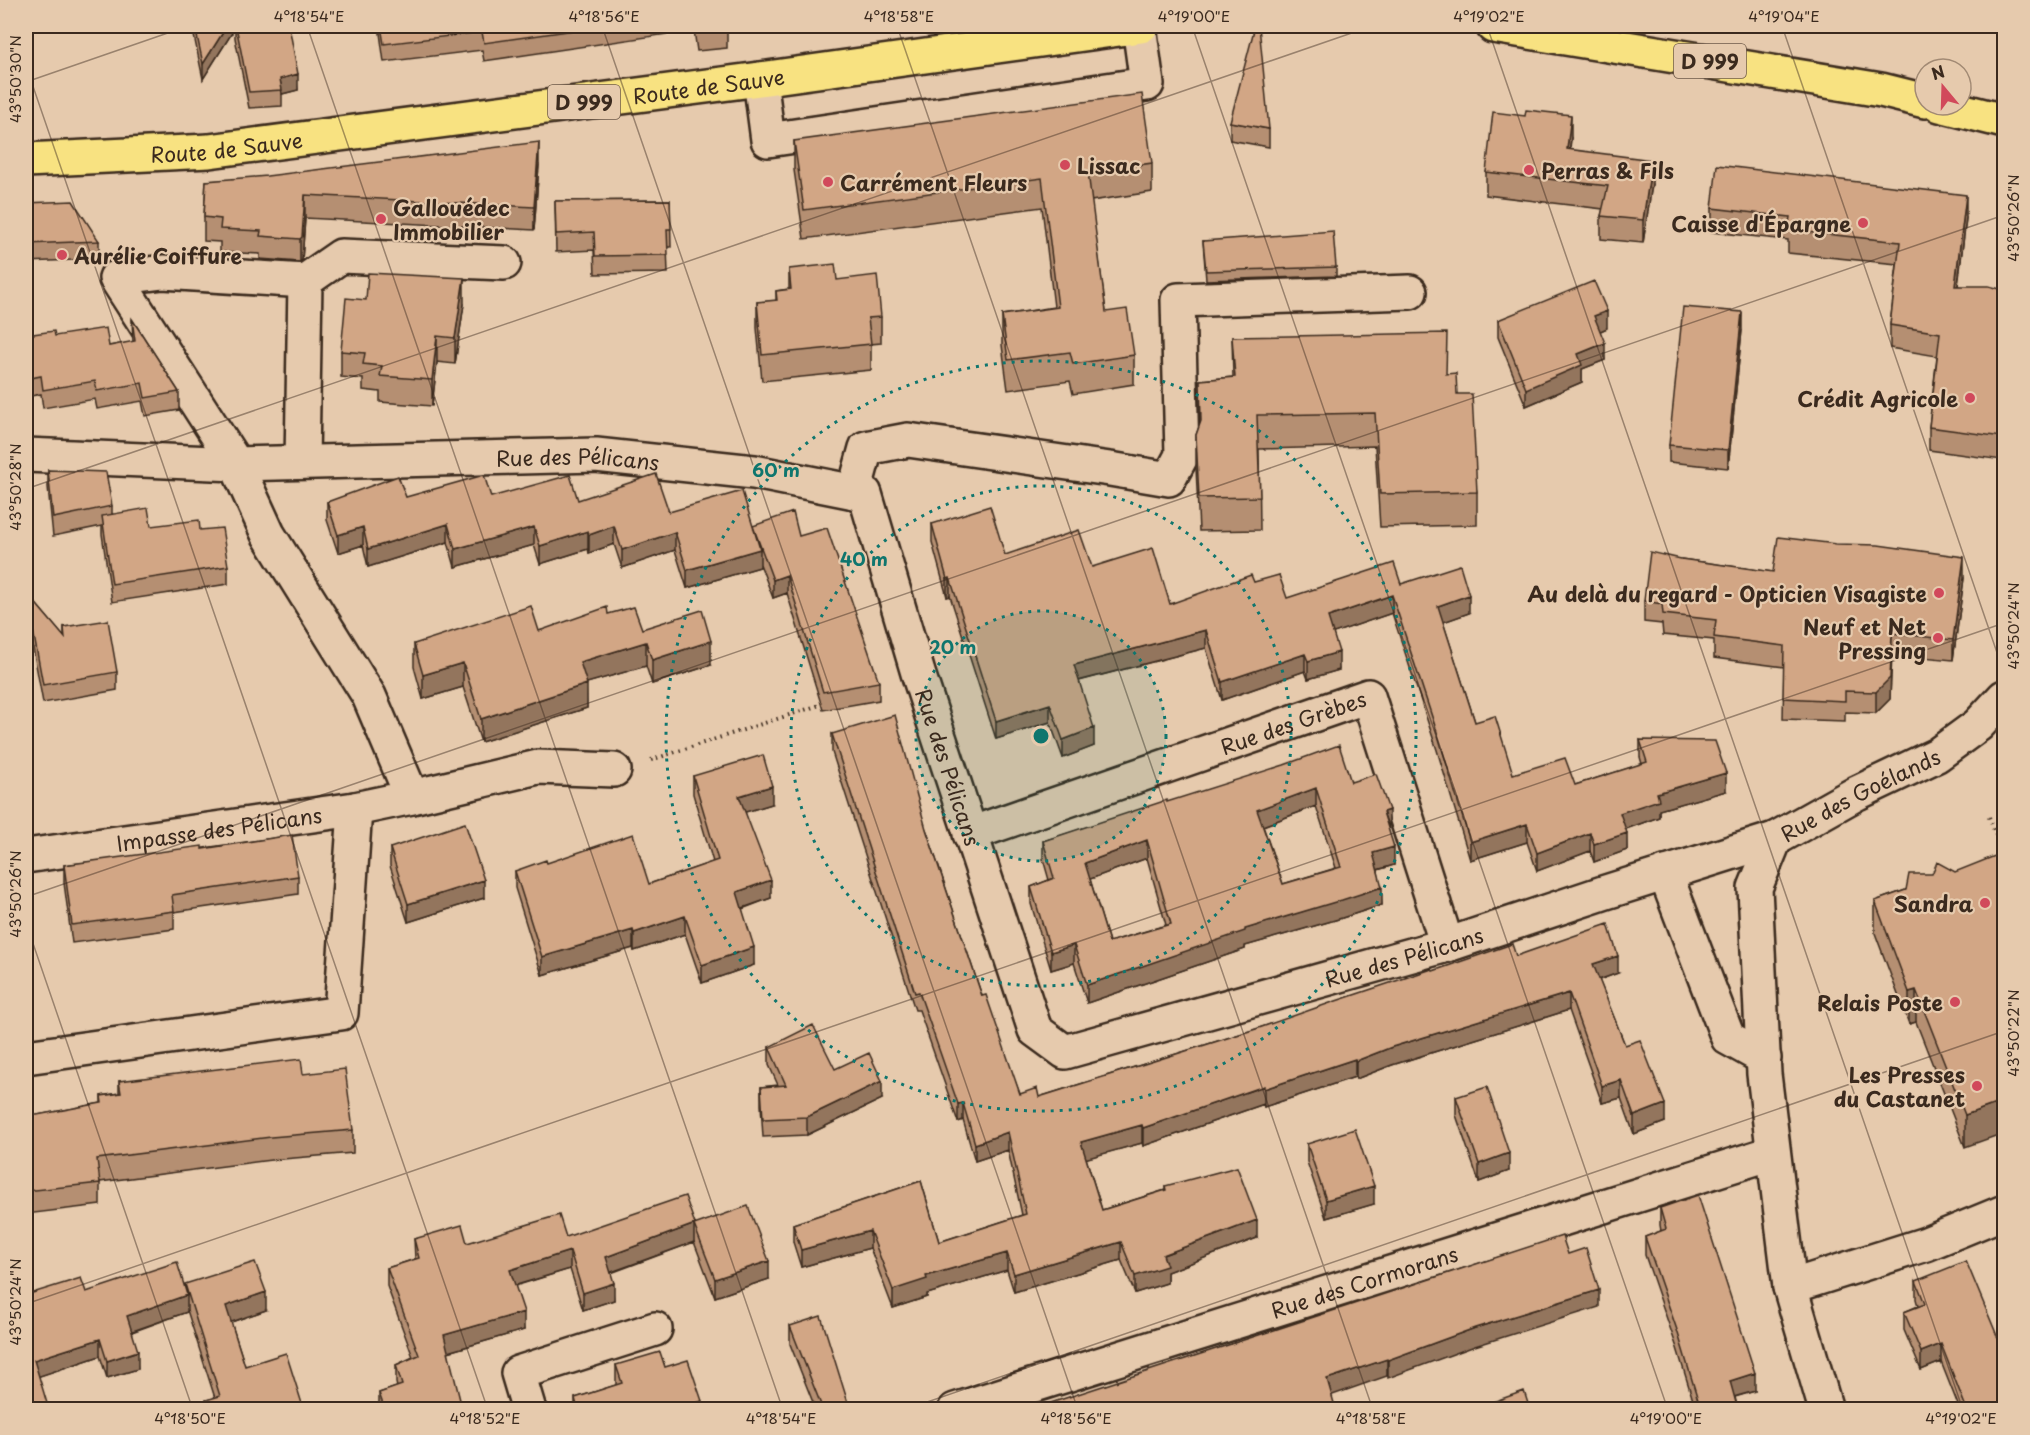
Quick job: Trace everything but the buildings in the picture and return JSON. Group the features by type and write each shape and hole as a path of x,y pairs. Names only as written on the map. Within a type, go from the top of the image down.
{"main road":[{"name":"Route de Sauve","path":"26,160 209,151 760,79 1135,26"},
{"name":"D 999","path":"1493,26 1881,90 1913,98"},
{"path":"1973,113 2004,121"}],"street":[{"path":"760,79 768,140 1147,84 1135,26"},
{"path":"412,797 369,696 268,534 236,464 116,278 163,272 305,281 341,256 504,263"},
{"path":"302,462 305,281"},
{"path":"854,492 866,448 908,440 1169,479 1182,455 1178,300 1410,292"},
{"name":"Rue des Pélicans","path":"26,455 236,464 596,455 754,472 865,494 918,673 1035,1030 1065,1052 1448,945 1775,839"},
{"name":"Rue des Grèbes","path":"970,834 1368,696 1448,945"},
{"name":"Rue des Goélands","path":"1826,1410 1790,1287 1772,1153 1764,1058 1755,888 1775,839 1857,794 1937,756 1978,725 2004,697"},
{"name":"Impasse des Pélicans","path":"26,856 355,808 538,767 614,770"},
{"path":"26,1057 341,1013 355,808"},
{"path":"1665,873 1728,1038 1764,1058"},
{"name":"Rue des Cormorans","path":"955,1410 1772,1153"},
{"path":"1790,1287 1926,1244 2004,1212"},
{"path":"529,1410 518,1373 656,1329"}],"path":[{"path":"614,770 836,699"},
{"path":"1989,817 2004,856"},
{"path":"1999,841 2004,839"}],"place":[{"name":"Lissac","path":"1065,165"},
{"name":"Perras & Fils","path":"1529,170"},
{"name":"Carrément Fleurs","path":"828,182"},
{"name":"Gallouédec Immobilier","path":"381,219"},
{"name":"Caisse d'Épargne","path":"1863,223"},
{"name":"Aurélie Coiffure","path":"62,255"},
{"name":"Crédit Agricole","path":"1970,398"},
{"name":"Au delà du regard - Opticien Visagiste","path":"1939,593"},
{"name":"Neuf et Net Pressing","path":"1938,638"},
{"name":"Sandra","path":"1985,903"},
{"name":"Relais Poste","path":"1955,1002"},
{"name":"Les Presses du Castanet","path":"1977,1086"}]}
